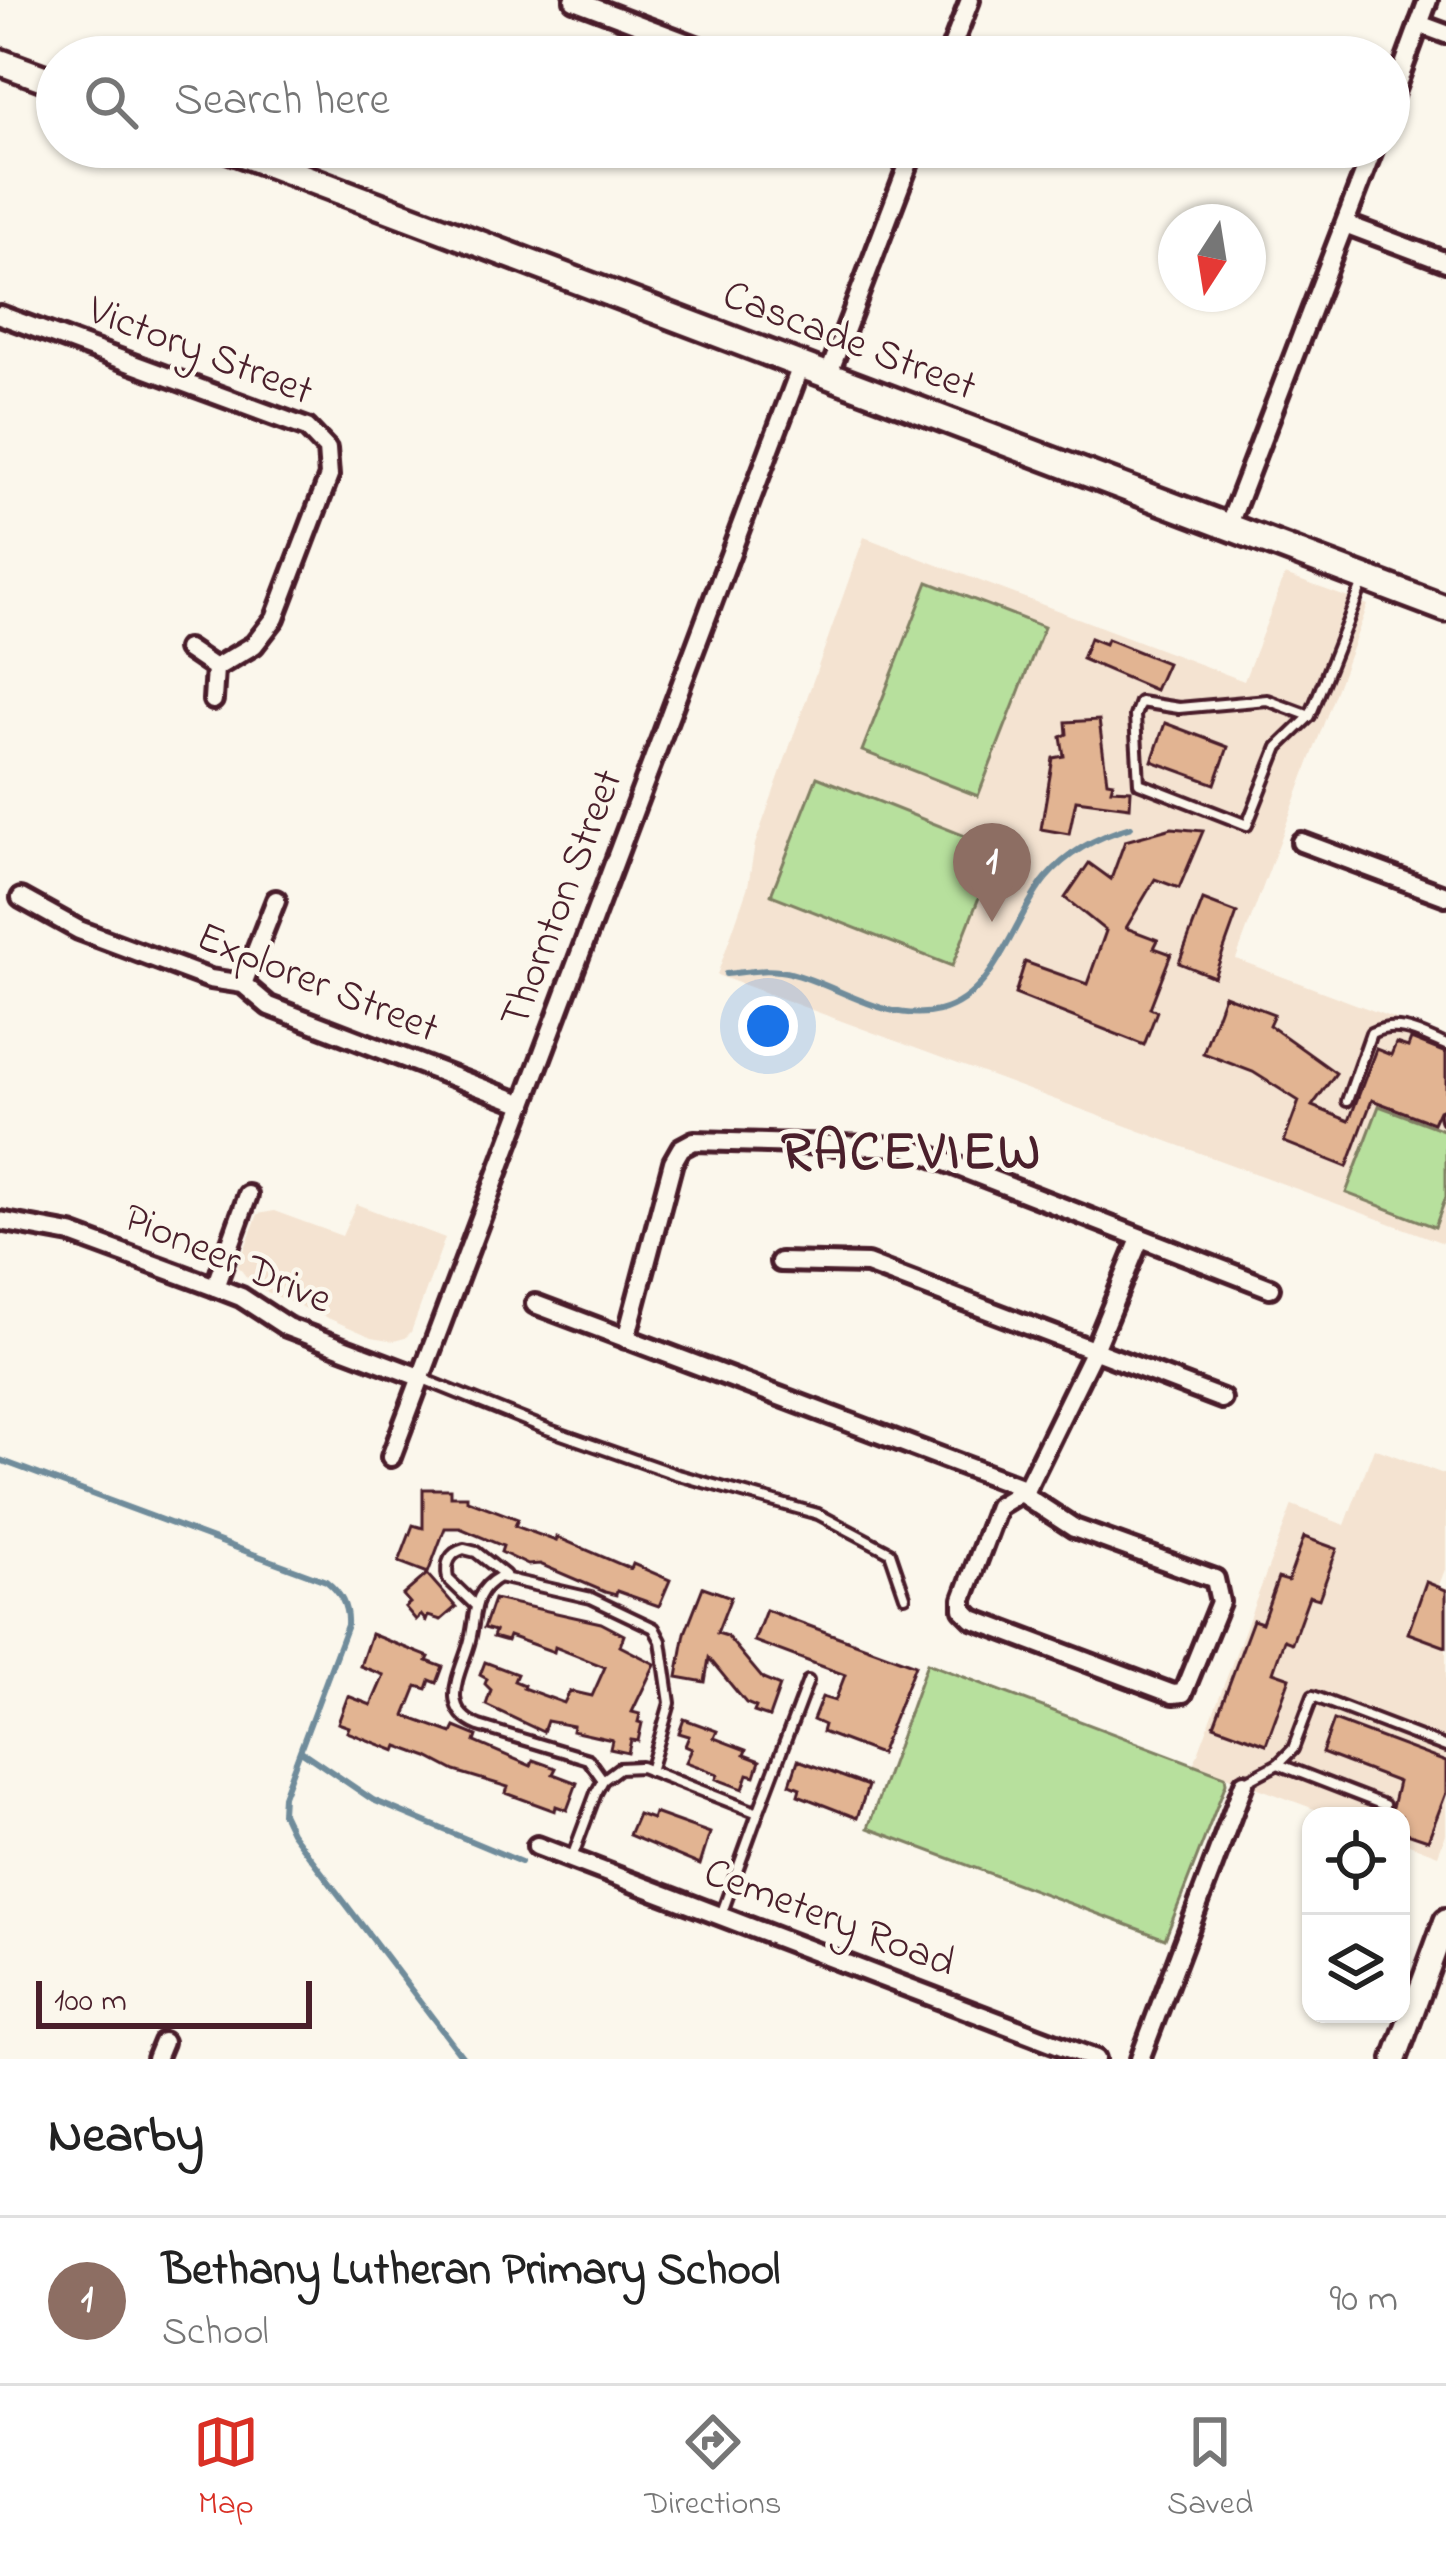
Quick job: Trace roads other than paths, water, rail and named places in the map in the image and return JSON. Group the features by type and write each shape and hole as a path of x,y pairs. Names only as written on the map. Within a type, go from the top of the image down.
{"main road":[{"path":"0,62 36,75"},
{"name":"Cascade Street","path":"279,168 1446,609"}],"street":[{"path":"574,0 669,36"},
{"path":"956,36 970,0"},
{"path":"1410,49 1428,0"},
{"path":"1419,24 1446,34"},
{"path":"828,376 907,168"},
{"path":"1228,527 1366,168"},
{"path":"1345,224 1446,262"},
{"name":"Victory Street","path":"0,315 307,428 328,449 329,476 275,618 254,645 215,668"},
{"name":"Thornton Street","path":"391,1457 801,366"},
{"path":"187,649 215,668 213,700"},
{"path":"1301,842 1446,896"},
{"name":"Explorer Street","path":"20,898 79,930 210,980 243,984 269,1006 524,1104"},
{"path":"243,984 276,900"},
{"path":"626,1339 674,1162 681,1148 694,1141 907,1147 1270,1288"},
{"path":"214,1287 248,1195"},
{"name":"Pioneer Drive","path":"0,1221 71,1234 214,1287 286,1327 422,1378"},
{"path":"535,1304 1023,1491 1074,1528 1215,1579 1220,1602 1184,1693 1173,1694 973,1619 963,1609 998,1506 1023,1491 1094,1350 1140,1239"},
{"path":"780,1262 867,1264 1222,1399"},
{"path":"1140,2059 1244,1783"},
{"name":"Cemetery Road","path":"537,1846 1096,2059"},
{"path":"1395,2059 1446,1920"}],"lane":[{"path":"1310,716 1267,700 1179,708 1140,702 1135,716 1139,783 1247,825 1278,747 1310,716 1365,579"},
{"path":"1347,1101 1371,1033 1402,1027 1446,1045"},
{"path":"422,1378 654,1466 818,1514 890,1552 905,1596"},
{"path":"475,1605 448,1579 447,1563 464,1549 476,1552 506,1576 591,1598 654,1628 661,1641 670,1703 650,1771"},
{"path":"506,1576 489,1582 475,1605 470,1642 453,1687 461,1712 479,1726 588,1759 603,1780"},
{"path":"720,1916 808,1681"},
{"path":"1244,1783 1278,1764 1293,1749 1313,1696 1446,1747"},
{"path":"1278,1764 1384,1805"},
{"path":"572,1860 603,1780 619,1768 650,1771 758,1813"}],"waterway":[{"path":"726,974 782,971 882,1008 920,1014 939,1011 959,1002 990,973 1034,895 1064,860 1131,827"},
{"path":"0,1460 326,1581 336,1590 345,1606 347,1625 283,1796 282,1813 291,1832 464,2059"},
{"path":"301,1751 373,1800 521,1862"}],"place":[{"name":"Bethany Lutheran Primary School","path":"992,922"}],"district":[{"name":"RACEVIEW","path":"912,1155"}]}
